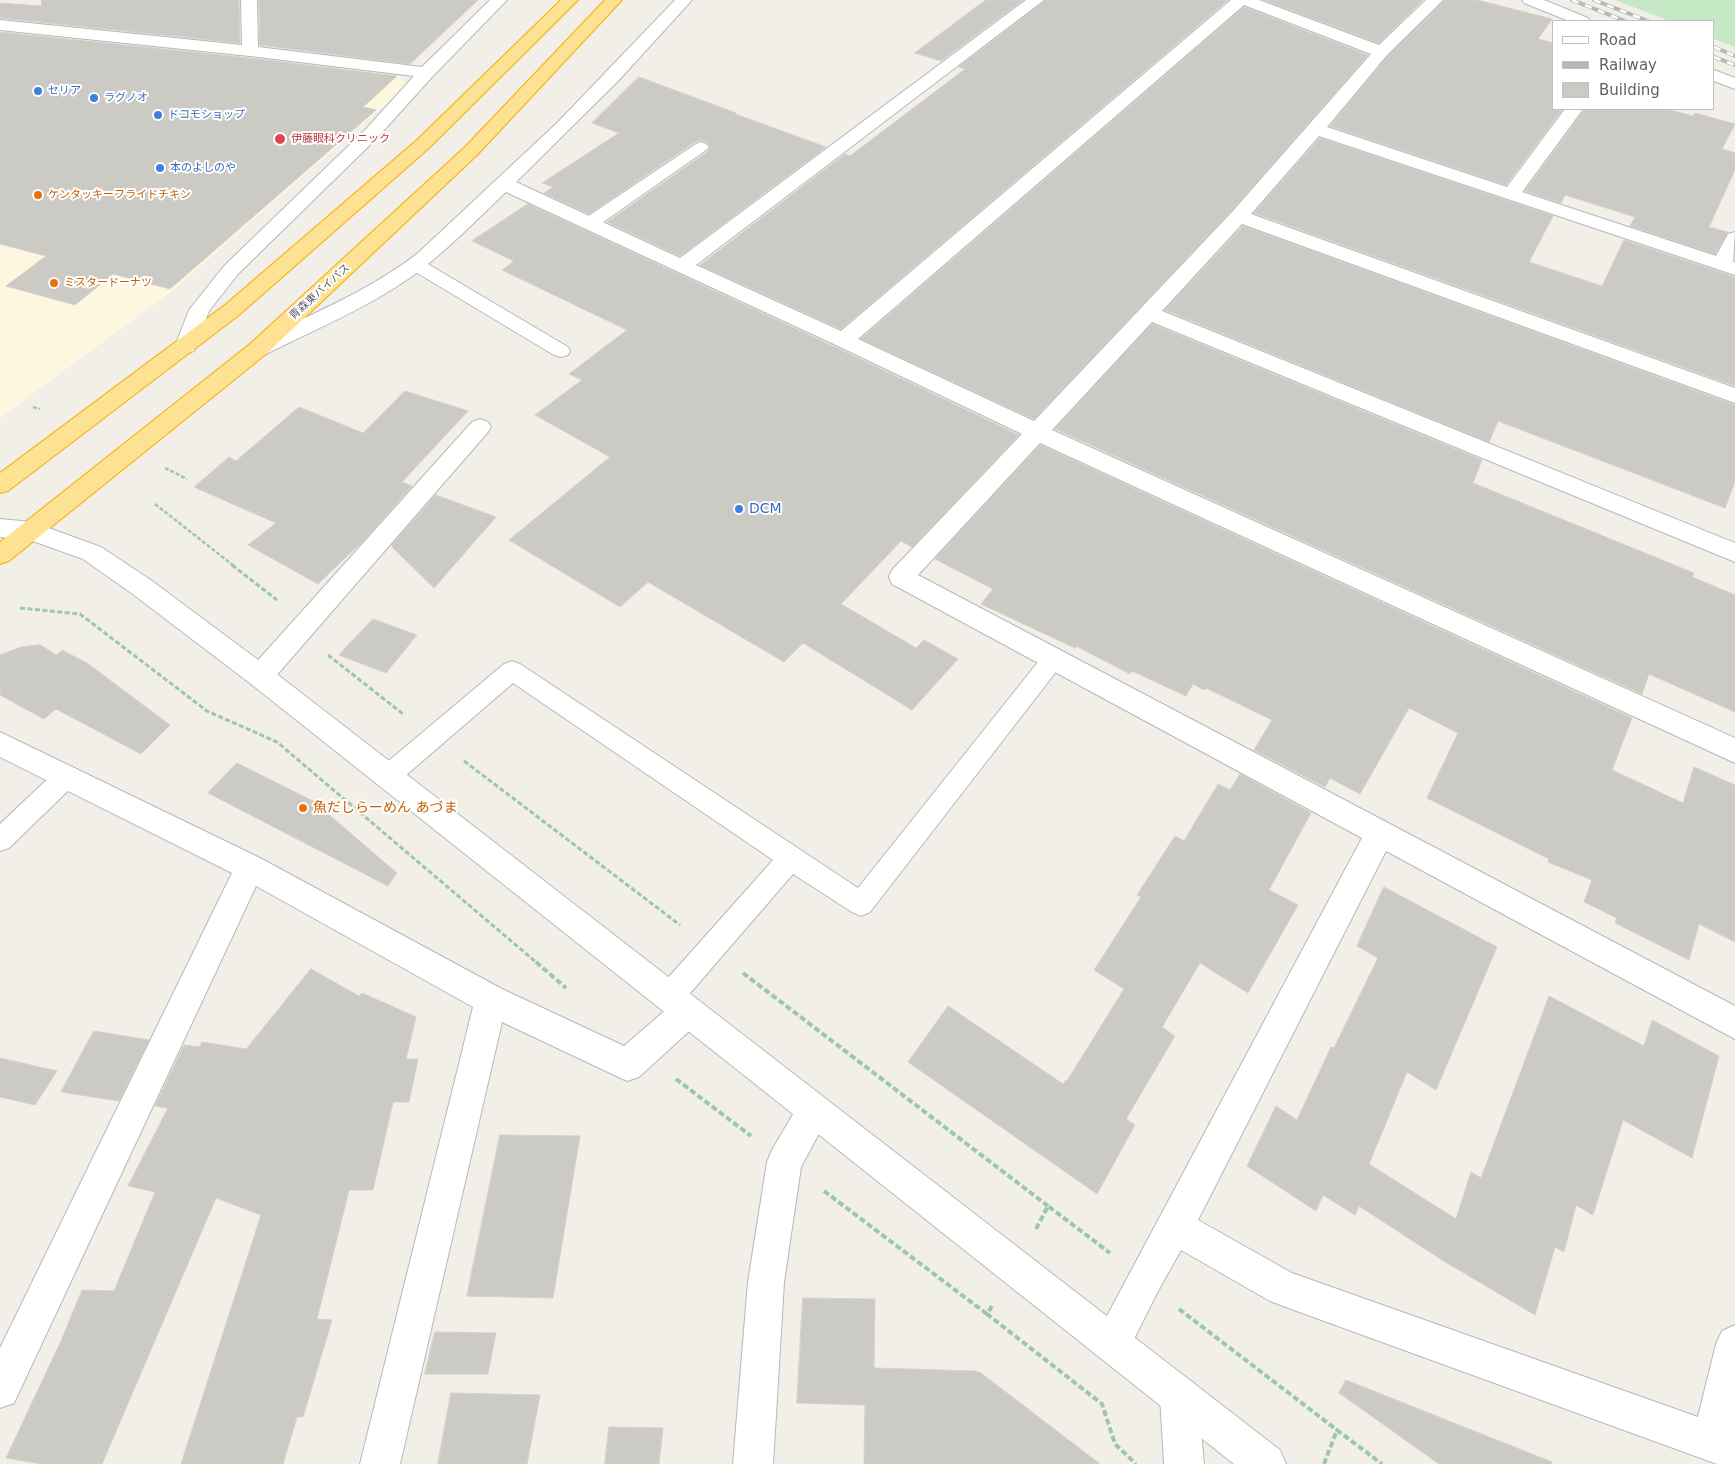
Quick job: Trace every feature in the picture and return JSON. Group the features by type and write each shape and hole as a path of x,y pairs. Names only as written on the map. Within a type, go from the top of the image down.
{"highway":[{"path":"0,485 232,310 423,144 570,0"},
{"name":"青森東バイパス","path":"0,555 258,349 471,151 614,0"}],"street":[{"path":"249,0 250,51"},
{"path":"186,346 199,310 230,270 371,134 426,72 499,0"},
{"path":"258,349 366,295 403,274 504,184 616,75 684,0"},
{"path":"682,266 772,196 1036,0"},
{"path":"843,340 1240,0"},
{"path":"1244,0 1381,52"},
{"path":"1435,0 1381,52 1239,216 901,577 1735,1023"},
{"path":"1530,0 1580,20"},
{"path":"0,25 250,51 426,72"},
{"path":"1715,75 1735,84"},
{"path":"1511,194 1573,110"},
{"path":"1316,129 1729,267 1735,238"},
{"path":"504,184 843,340 1037,432 1735,751"},
{"path":"1239,216 1735,396"},
{"path":"1148,312 1735,553"},
{"path":"260,676 480,427"},
{"path":"0,528 32,531 92,553 143,588 260,676 678,1005 1113,1342 1266,1464"},
{"path":"0,744 250,867 492,1000 627,1065 641,1052 678,1005"},
{"path":"1113,1342 1380,832"},
{"path":"0,1389 250,867"},
{"path":"380,1464 492,1000"},
{"path":"753,1464 766,1282 784,1162 814,1111"},
{"path":"1175,1226 1283,1288 1723,1446 1735,1344"},
{"path":"1179,1396 1184,1464"}],"lane":[{"path":"590,223 701,147"},
{"path":"415,264 561,351"},
{"path":"388,776 512,670 860,904 1054,658"},
{"path":"0,840 67,776"},
{"path":"678,1005 711,949 791,858"}],"path":[{"path":"156,504 307,624 322,651 433,738 1048,1206"},
{"path":"20,608 80,614 207,711 277,742 573,994"},
{"path":"641,1052 987,1314"},
{"path":"1324,1464 1337,1430 1382,1464"}],"shaded area":[{"path":"0,31 398,75 407,85 172,291 0,418"}],"green space":[{"path":"1615,0 1735,0 1735,47 1715,39 1715,20 1666,20"}],"building":[{"path":"42,0 239,0 240,43 0,18 0,3 41,6"},
{"path":"259,0 478,0 410,64 260,45"},
{"path":"986,0 1023,0 941,61 915,53"},
{"path":"1046,0 1228,0 841,329 700,265 845,154 850,156 965,69 959,67"},
{"path":"1264,0 1423,0 1379,43"},
{"path":"1445,0 1477,0 1552,19 1538,39 1552,42 1552,110 1562,110 1506,185 1330,126 1388,56"},
{"path":"1244,7 1368,55 1231,211 1034,419 861,339"},
{"path":"0,32 250,58 397,76 363,107 376,110 170,289 113,274 75,305 6,286 46,256 0,244"},
{"path":"639,77 826,147 680,256 607,222 707,152 711,147 707,142 700,140 695,142 589,214 544,193 553,187 542,183 619,133 592,123"},
{"path":"1584,110 1670,110 1693,116 1695,113 1735,124 1722,149 1735,153 1735,170 1709,227 1728,232 1715,254 1630,226 1635,217 1565,195 1561,203 1525,191"},
{"path":"1320,138 1553,216 1529,262 1602,286 1624,240 1735,277 1735,386 1254,213"},
{"path":"528,204 1019,435 912,547 901,541 841,604 916,648 924,640 958,659 912,710 803,643 784,662 648,582 620,607 509,540 610,457 535,415 582,380 569,374 627,330 502,270 514,261 472,241"},
{"path":"1243,226 1735,405 1735,482 1725,508 1498,421 1489,442 1165,310"},
{"path":"1152,324 1482,460 1473,483 1694,573 1692,577 1735,595 1735,712 1649,674 1642,694 1055,429"},
{"path":"405,391 468,411 402,482 412,486 364,540 318,584 248,545 276,523 194,487 229,457 236,461 299,407 363,433"},
{"path":"1040,445 1632,718 1612,770 1683,803 1694,767 1735,785 1735,942 1699,924 1689,960 1615,923 1617,918 1584,902 1592,880 1548,862 1549,859 1427,798 1458,733 1409,708 1360,794 1330,778 1325,787 1254,750 1272,720 1206,688 1204,690 1193,684 1186,696 1132,671 1130,674 1076,646 1075,648 981,604 993,589 935,559"},
{"path":"436,495 496,517 434,588 391,546"},
{"path":"373,619 417,635 386,673 339,655"},
{"path":"40,645 57,655 62,650 87,663 170,725 141,754 56,709 44,719 0,695 0,655 21,647"},
{"path":"237,763 313,801 397,873 388,886 208,793"},
{"path":"1240,774 1311,813 1269,890 1298,905 1248,993 1200,963 1162,1027 1175,1036 1126,1119 1135,1125 1097,1194 908,1062 948,1006 1063,1084 1067,1081 1124,989 1094,970 1141,897 1137,895 1175,836 1184,841 1218,784 1230,790"},
{"path":"1384,887 1497,947 1436,1090 1407,1072 1369,1164 1456,1219 1471,1172 1481,1178 1549,996 1644,1046 1652,1020 1719,1056 1692,1158 1623,1120 1593,1215 1576,1205 1564,1252 1555,1247 1535,1315 1442,1260 1359,1206 1355,1215 1323,1195 1316,1211 1247,1166 1276,1106 1297,1120 1331,1047 1334,1048 1378,958 1357,946"},
{"path":"311,969 359,996 362,993 416,1017 406,1059 418,1059 409,1102 393,1102 373,1190 349,1190 317,1319 332,1320 303,1417 297,1417 283,1464 181,1464 261,1215 216,1198 102,1464 42,1464 6,1458 61,1341 82,1290 114,1291 155,1192 128,1186 168,1108 155,1106 184,1045 199,1047 202,1042 246,1049"},
{"path":"94,1031 149,1040 119,1101 61,1092"},
{"path":"0,1058 57,1071 35,1105 0,1097"},
{"path":"500,1135 580,1136 553,1298 467,1296"},
{"path":"803,1298 875,1299 874,1368 976,1371 981,1373 1100,1464 864,1464 865,1405 797,1403"},
{"path":"435,1332 496,1333 488,1374 425,1374"},
{"path":"1346,1380 1552,1462 1551,1464 1439,1464 1339,1393"},
{"path":"451,1393 540,1395 527,1464 438,1464"},
{"path":"609,1427 663,1428 659,1464 605,1464"}],"railway":[{"path":"1572,0 1622,20"},
{"path":"1594,0 1645,20"},
{"path":"1715,47 1735,56"},
{"path":"1715,57 1735,65"}],"place":[{"name":"セリア","path":"38,91"},
{"name":"ラグノオ","path":"94,98"},
{"name":"ドコモショップ","path":"158,115"},
{"name":"伊藤眼科クリニック","path":"280,139"},
{"name":"本のよしのや","path":"160,168"},
{"name":"ケンタッキーフライドチキン","path":"38,195"},
{"name":"ミスタードーナツ","path":"54,283"},
{"name":"DCM","path":"739,509"},
{"name":"魚だしらーめん あづま","path":"303,808"}]}
